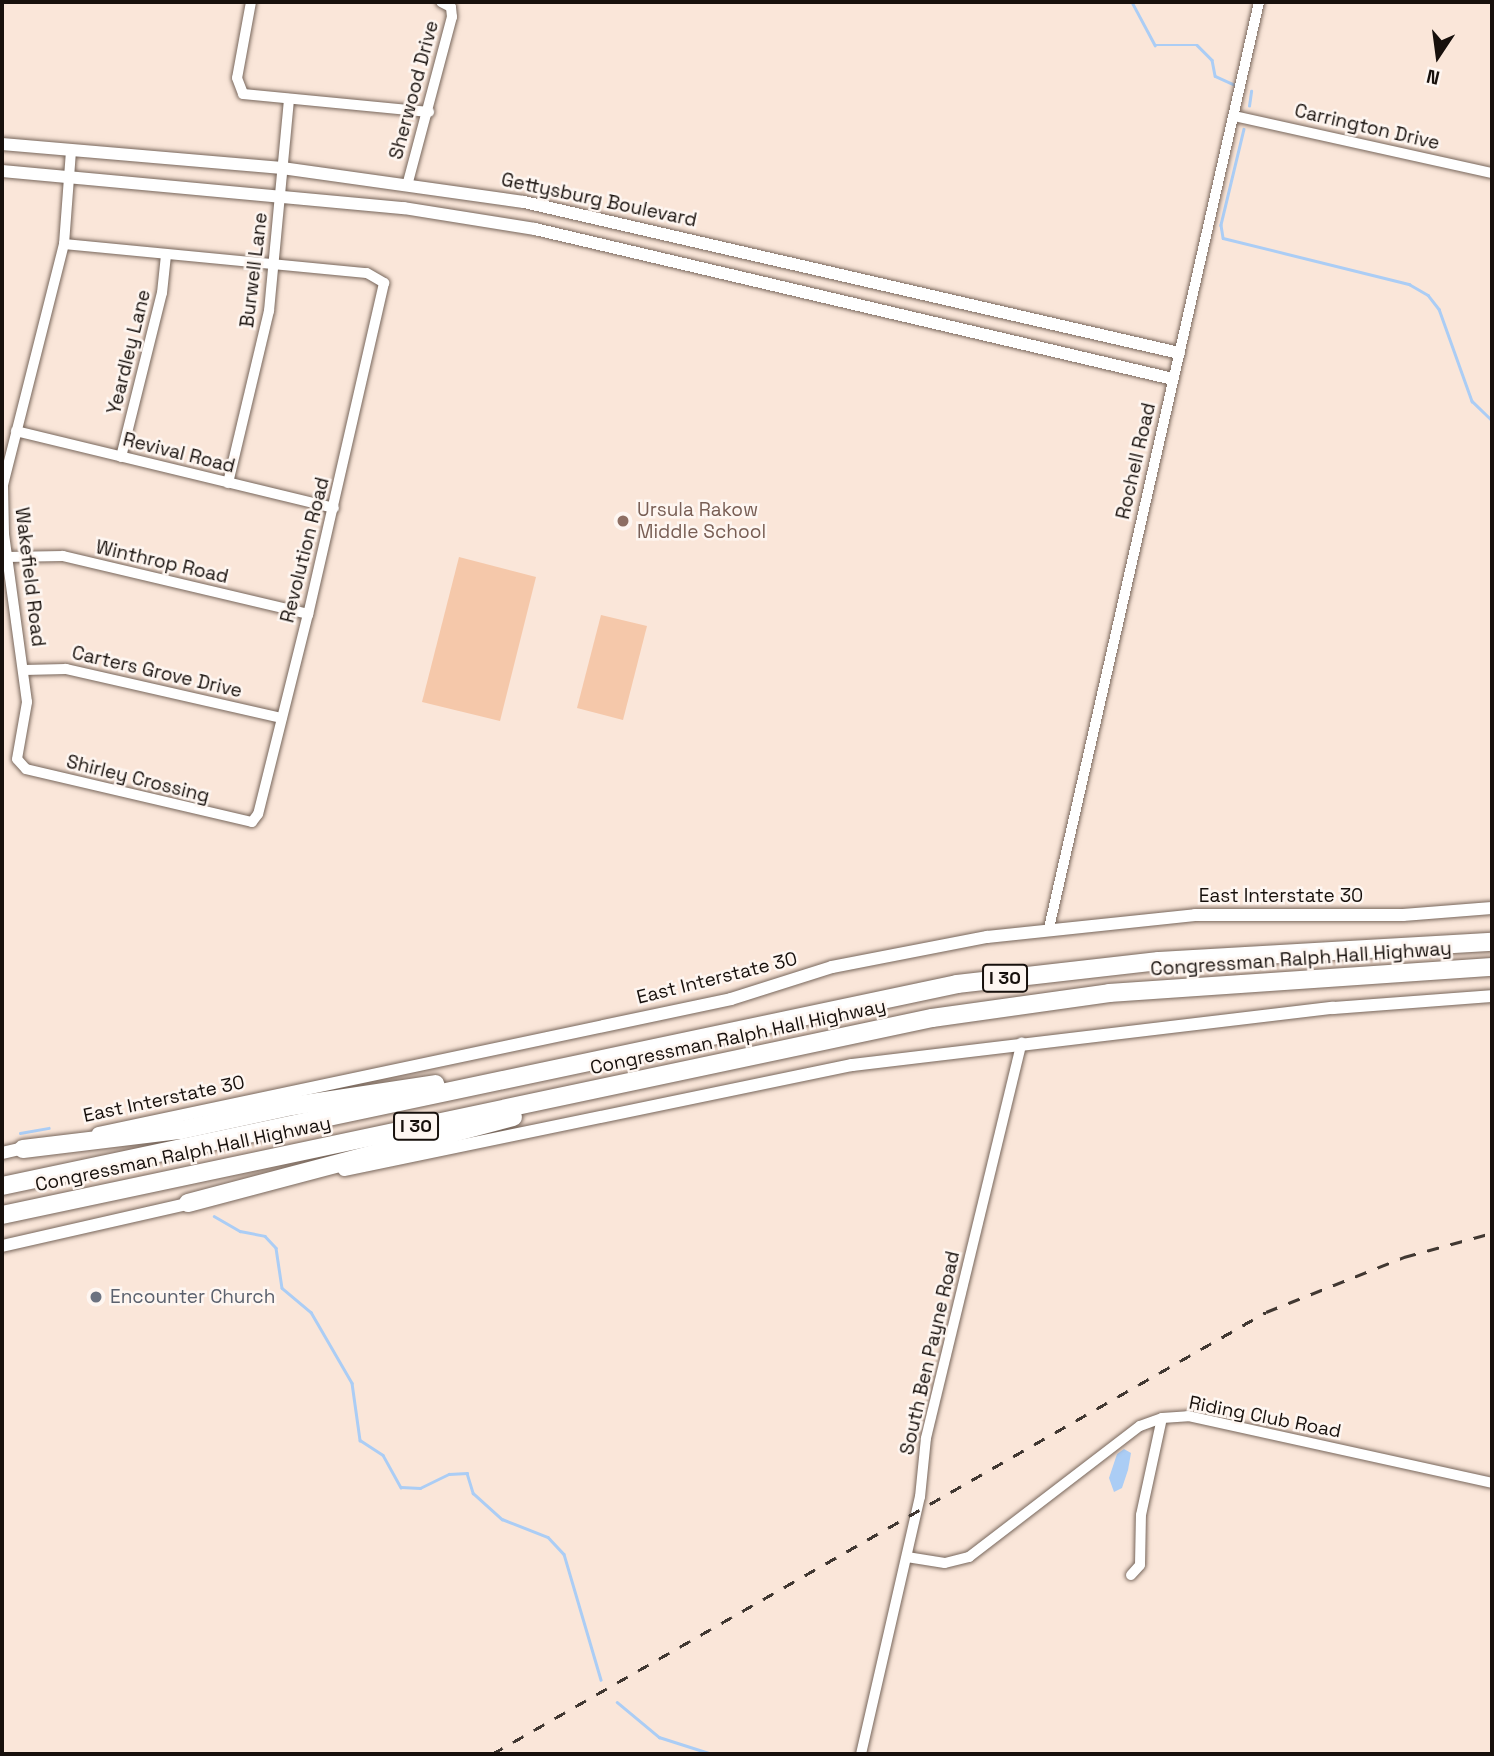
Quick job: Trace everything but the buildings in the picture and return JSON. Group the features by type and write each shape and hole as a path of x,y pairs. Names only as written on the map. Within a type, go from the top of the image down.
{"highway":[{"name":"Congressman Ralph Hall Highway","path":"2,1186 957,984 1159,961 1492,942"},
{"name":"Congressman Ralph Hall Highway","path":"2,1215 932,1018 1110,993 1492,967"},
{"path":"188,1203 830,1039"},
{"path":"23,1149 181,1130 411,1087 526,1074"}],"main road":[{"name":"Gettysburg Boulevard","path":"2,144 282,168 408,182 622,223 1179,353"},
{"path":"2,171 404,208 535,229 1173,379"},
{"name":"East Interstate 30","path":"2,1153 731,999 861,960 1049,928 1195,915 1403,915 1492,908"},
{"path":"2,1246 188,1203 779,1078 1023,1042 1333,1008 1492,996"}],"street":[{"path":"251,2 240,46 239,90 249,96 429,112"},
{"name":"Sherwood Drive","path":"408,182 429,112 451,7 441,2"},
{"name":"Rochell Road","path":"1049,928 1259,2"},
{"name":"Burwell Lane","path":"228,483 269,311 289,99"},
{"name":"Carrington Drive","path":"1234,116 1492,173"},
{"name":"Wakefield Road","path":"18,764 26,710 24,670 6,557 3,485 64,244 71,150"},
{"path":"64,244 275,264"},
{"name":"Yeardley Lane","path":"121,457 162,293 166,254"},
{"name":"Revolution Road","path":"252,822 258,814 334,508 384,283 367,273 275,264"},
{"name":"Revival Road","path":"16,431 334,508"},
{"name":"Winthrop Road","path":"6,557 63,556 308,614"},
{"name":"Carters Grove Drive","path":"24,670 66,669 281,718"},
{"name":"Shirley Crossing","path":"18,764 252,822"},
{"name":"South Ben Payne Road","path":"861,1754 920,1497 926,1438 1023,1042"},
{"name":"Riding Club Road","path":"907,1557 945,1563 969,1557 1140,1426 1162,1419 1188,1416 1492,1483"},
{"path":"1130,1575 1140,1565 1141,1515 1162,1419"}],"shaded area":[{"path":"459,557 536,577 500,721 422,702"},
{"path":"601,615 647,626 623,720 577,708"}],"water":[{"path":"1124,1449 1131,1453 1128,1470 1122,1488 1114,1492 1109,1478 1117,1454"}],"waterway":[{"path":"1132,2 1155,45 1197,45 1212,60 1215,76 1233,84"},
{"path":"1249,106 1251,91"},
{"path":"1244,129 1221,225 1223,238 1409,284 1428,295 1439,309 1472,401 1492,420"},
{"path":"20,1133 49,1128"},
{"path":"214,1216 240,1231 265,1236 276,1248 282,1288 311,1312 352,1383 360,1440 383,1455 401,1487 420,1488 449,1474 467,1473 473,1493 502,1519 548,1537 564,1554 601,1680"},
{"path":"617,1702 659,1737 712,1754"}],"railway":[{"path":"492,1754 1266,1312 1404,1257 1492,1233"}],"place":[{"name":"Ursula Rakow Middle School","path":"623,521"},
{"name":"Encounter Church","path":"96,1297"}]}
